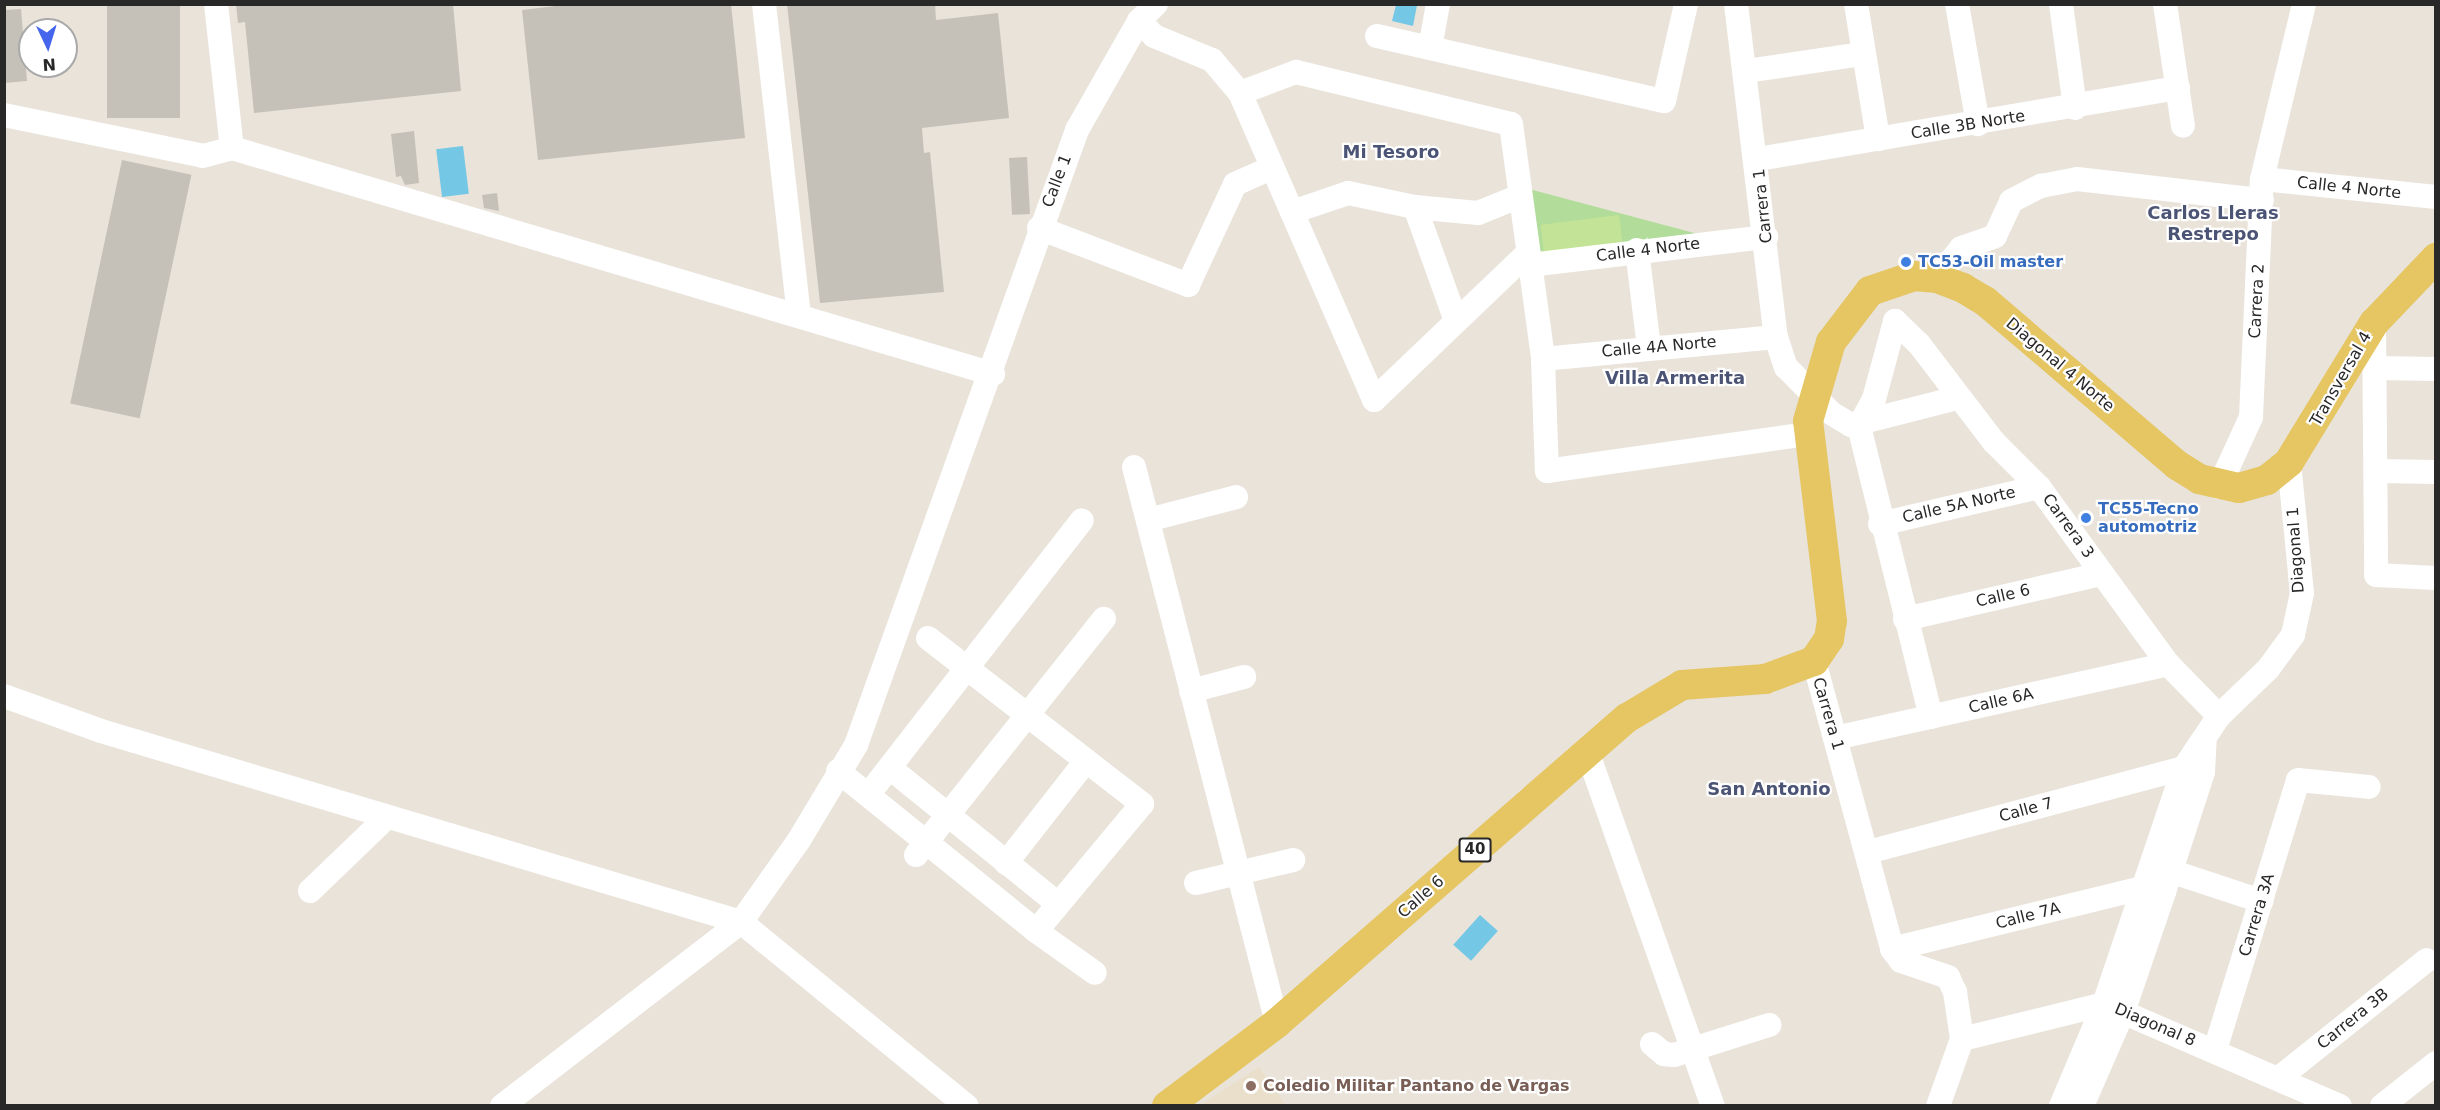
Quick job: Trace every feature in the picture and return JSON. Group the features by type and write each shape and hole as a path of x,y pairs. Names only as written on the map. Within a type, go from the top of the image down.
{"main road":[{"name":"Transversal 4","path":"2229,487 2267,480 2289,462 2374,323 2436,258"},
{"name":"Diagonal 4 Norte","path":"1814,396 1831,342 1870,291 1891,280 1937,278 1985,301 2177,465 2229,487"},
{"path":"1808,439 1814,396"},
{"name":"Carrera 1","path":"1808,439 1832,621 1829,639 1814,661"},
{"name":"Calle 6","path":"1167,1106 1276,1023 1627,718 1682,685 1765,679 1814,661"}],"street":[{"path":"216,4 232,148"},
{"path":"764,4 799,316"},
{"path":"1430,48 1438,4"},
{"path":"1377,36 1664,101 1686,4"},
{"name":"Carrera 1","path":"1736,4 1758,159 1776,336 1786,367 1831,413 1859,426"},
{"path":"1856,4 1878,140"},
{"path":"1957,4 1978,124"},
{"path":"2061,4 2075,108"},
{"path":"2166,4 2183,126"},
{"name":"Carrera 2","path":"2229,487 2251,417 2262,190 2304,4"},
{"path":"1147,13 1154,36 1212,60 1240,93 1374,400 1456,321 1529,259"},
{"name":"Calle 1","path":"502,1106 741,922 799,840 838,771 862,735 993,374 1039,228 1077,130 1147,13"},
{"path":"1746,71 1863,54"},
{"path":"1240,93 1296,72 1511,124 1543,359 1547,471 1808,439"},
{"name":"Calle 3B Norte","path":"1758,159 2075,108 2178,88"},
{"path":"4,115 203,156 232,148 516,236 799,316 993,374"},
{"path":"1039,228 1188,285 1235,184 1271,168"},
{"name":"Calle 4 Norte","path":"1937,278 1961,248 1999,231 2011,201 2040,186 2077,179 2436,197"},
{"path":"1292,212 1348,193 1415,207 1478,213 1520,196"},
{"path":"1415,207 1456,321"},
{"name":"Calle 4 Norte","path":"1529,259 1766,237"},
{"path":"1637,250 1649,348"},
{"name":"Carrera 3","path":"1859,426 1874,399 1895,321 1919,344 1957,398 2039,487 2168,664 2219,716"},
{"path":"2374,323 2376,575 2436,578"},
{"name":"Calle 4A Norte","path":"1543,359 1776,336"},
{"path":"2375,368 2436,369"},
{"path":"1931,717 1880,524 1859,426 1957,398"},
{"name":"Diagonal 1","path":"2219,716 2268,669 2293,635 2302,593 2289,462"},
{"path":"1134,467 1276,1023"},
{"path":"2376,471 2436,472"},
{"name":"Calle 5A Norte","path":"1880,524 2039,487"},
{"path":"1148,520 1236,497"},
{"path":"868,795 1082,520"},
{"name":"Calle 6","path":"1905,619 2102,574"},
{"path":"921,849 1104,619"},
{"path":"928,638 1142,804 1036,931"},
{"name":"Carrera 1","path":"1814,661 1868,852 1892,949"},
{"name":"Calle 6A","path":"1835,738 2168,664"},
{"path":"1191,691 1244,677"},
{"path":"4,696 101,731 741,922 967,1106"},
{"path":"2158,879 2184,768 2219,716"},
{"path":"2090,1103 2114,1008 2158,879 2203,772 2205,738"},
{"path":"1587,751 1713,1106"},
{"path":"979,885 1003,860 1086,761"},
{"path":"890,768 1058,904"},
{"name":"Calle 7","path":"1868,852 2184,768"},
{"path":"838,771 868,795 921,849 979,885 1036,931 1095,973"},
{"name":"Carrera 3A","path":"2215,1050 2298,780 2369,787"},
{"path":"310,891 387,817"},
{"path":"1196,883 1293,860"},
{"path":"2158,879 2261,901"},
{"name":"Calle 7A","path":"1892,949 2158,879"},
{"path":"1892,949 1900,961 1948,977 1962,1039 1938,1106"},
{"name":"Carrera 3B","path":"2278,1078 2427,960"},
{"path":"2061,1106 2114,1008"},
{"name":"Diagonal 8","path":"1962,1039 2114,1008 2340,1105"},
{"path":"1652,1044 1664,1054 1691,1049 1768,1025"},
{"path":"2382,1106 2436,1064"}],"shaded area":[{"name":"Coledio Militar Pantano de Vargas","path":"1259,1067 1286,1105 1200,1105"}],"green space":[{"path":"1529,189 1713,238 1539,263"},
{"path":"1619,215 1623,248 1545,257 1541,225"}],"water":[{"path":"1396,5 1417,5 1413,26 1392,21"},
{"path":"463,146 469,194 442,197 436,149"},
{"path":"1480,915 1498,931 1471,961 1453,945"}],"building":[{"path":"107,4 180,4 180,118 107,118"},
{"path":"236,4 453,4 461,91 254,113 245,22 238,23"},
{"path":"572,4 731,4 745,138 538,160 522,10"},
{"path":"787,4 935,4 936,20 998,13 1009,118 922,128 924,153 930,152 944,292 820,303"},
{"path":"21,9 22,18 18,18 18,78 27,78 27,81 4,83 4,10"},
{"path":"414,131 419,183 405,185 401,176 396,177 391,134"},
{"path":"1027,157 1030,214 1012,215 1009,158"},
{"path":"122,160 191,175 140,418 70,404"},
{"path":"497,193 499,211 484,208 482,195"}],"place":[{"name":"TC53-Oil master","path":"1906,262"},
{"name":"TC55-Tecno automotriz","path":"2086,518"},
{"name":"Coledio Militar Pantano de Vargas","path":"1251,1086"}],"district":[{"name":"Mi Tesoro","path":"1391,152"},
{"name":"Carlos Lleras Restrepo","path":"2213,224"},
{"name":"Villa Armerita","path":"1675,378"},
{"name":"San Antonio","path":"1769,789"}]}
